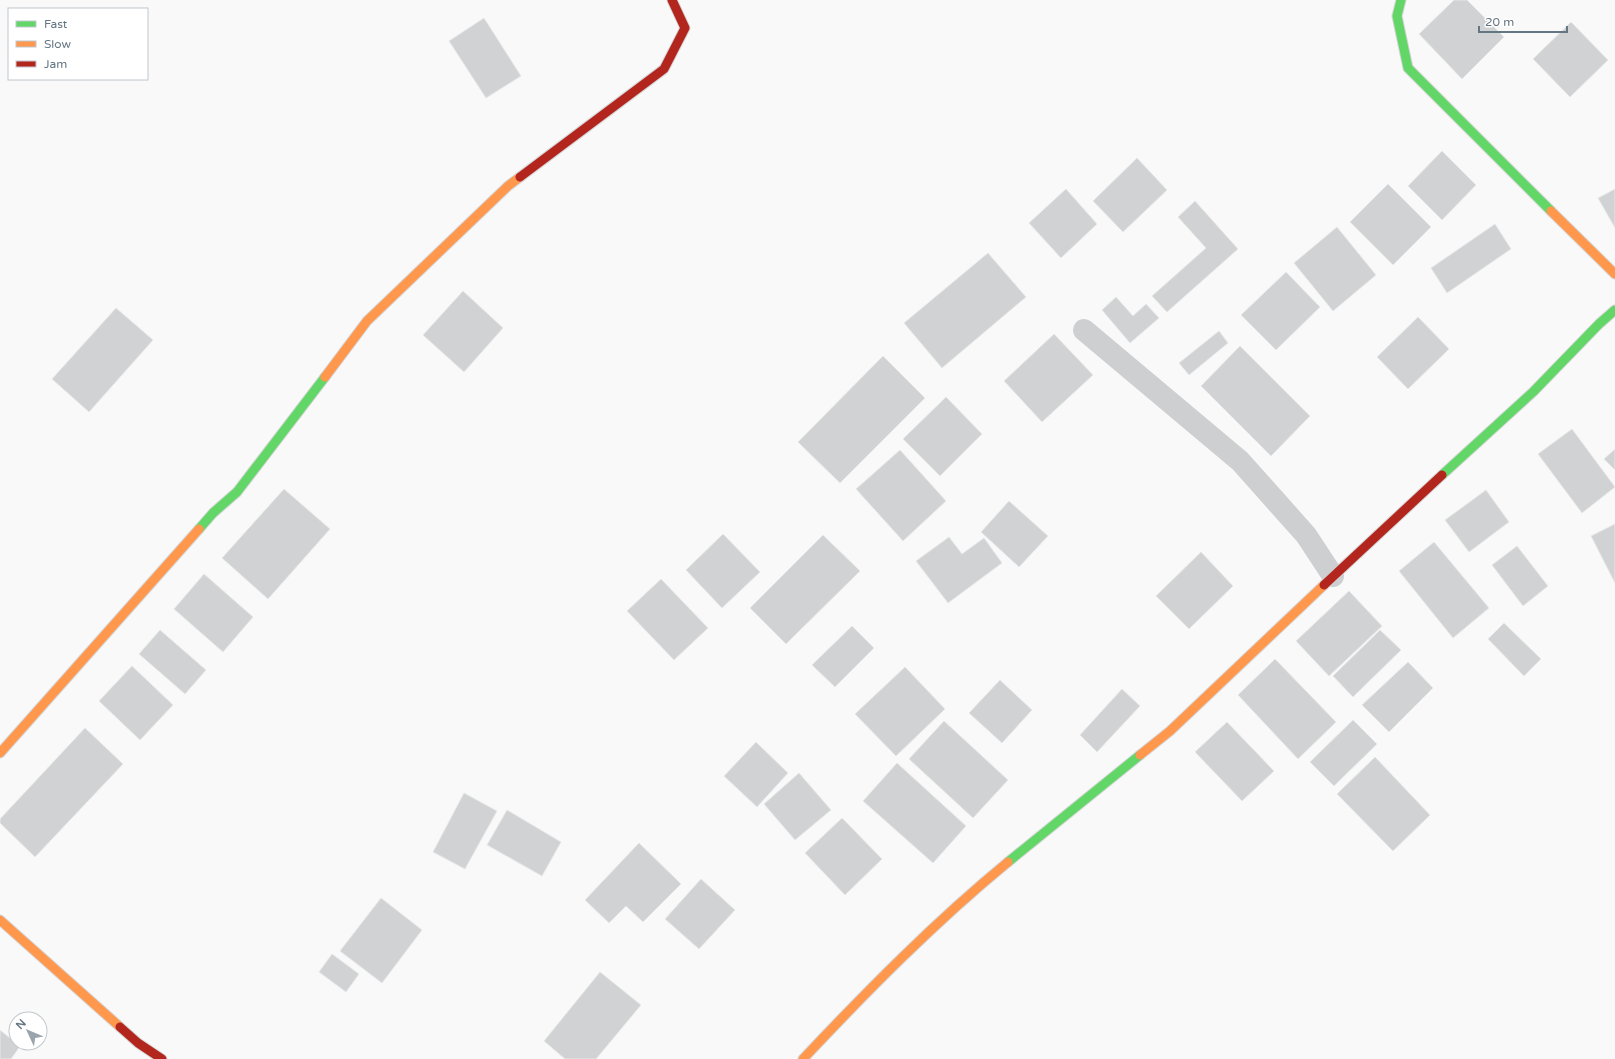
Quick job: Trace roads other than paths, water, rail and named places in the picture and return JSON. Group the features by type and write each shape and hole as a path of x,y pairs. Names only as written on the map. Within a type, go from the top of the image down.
{"street":[{"path":"0,753 213,513 237,492 366,321 508,186 664,69 685,28 672,0"},
{"path":"1401,0 1397,16 1408,68 1615,274"},
{"path":"803,1059 834,1026 961,901 1170,731 1399,513 1533,392 1599,324 1615,310"},
{"path":"1084,330 1240,461 1306,535 1333,576"},
{"path":"0,920 138,1043 162,1059"}]}
